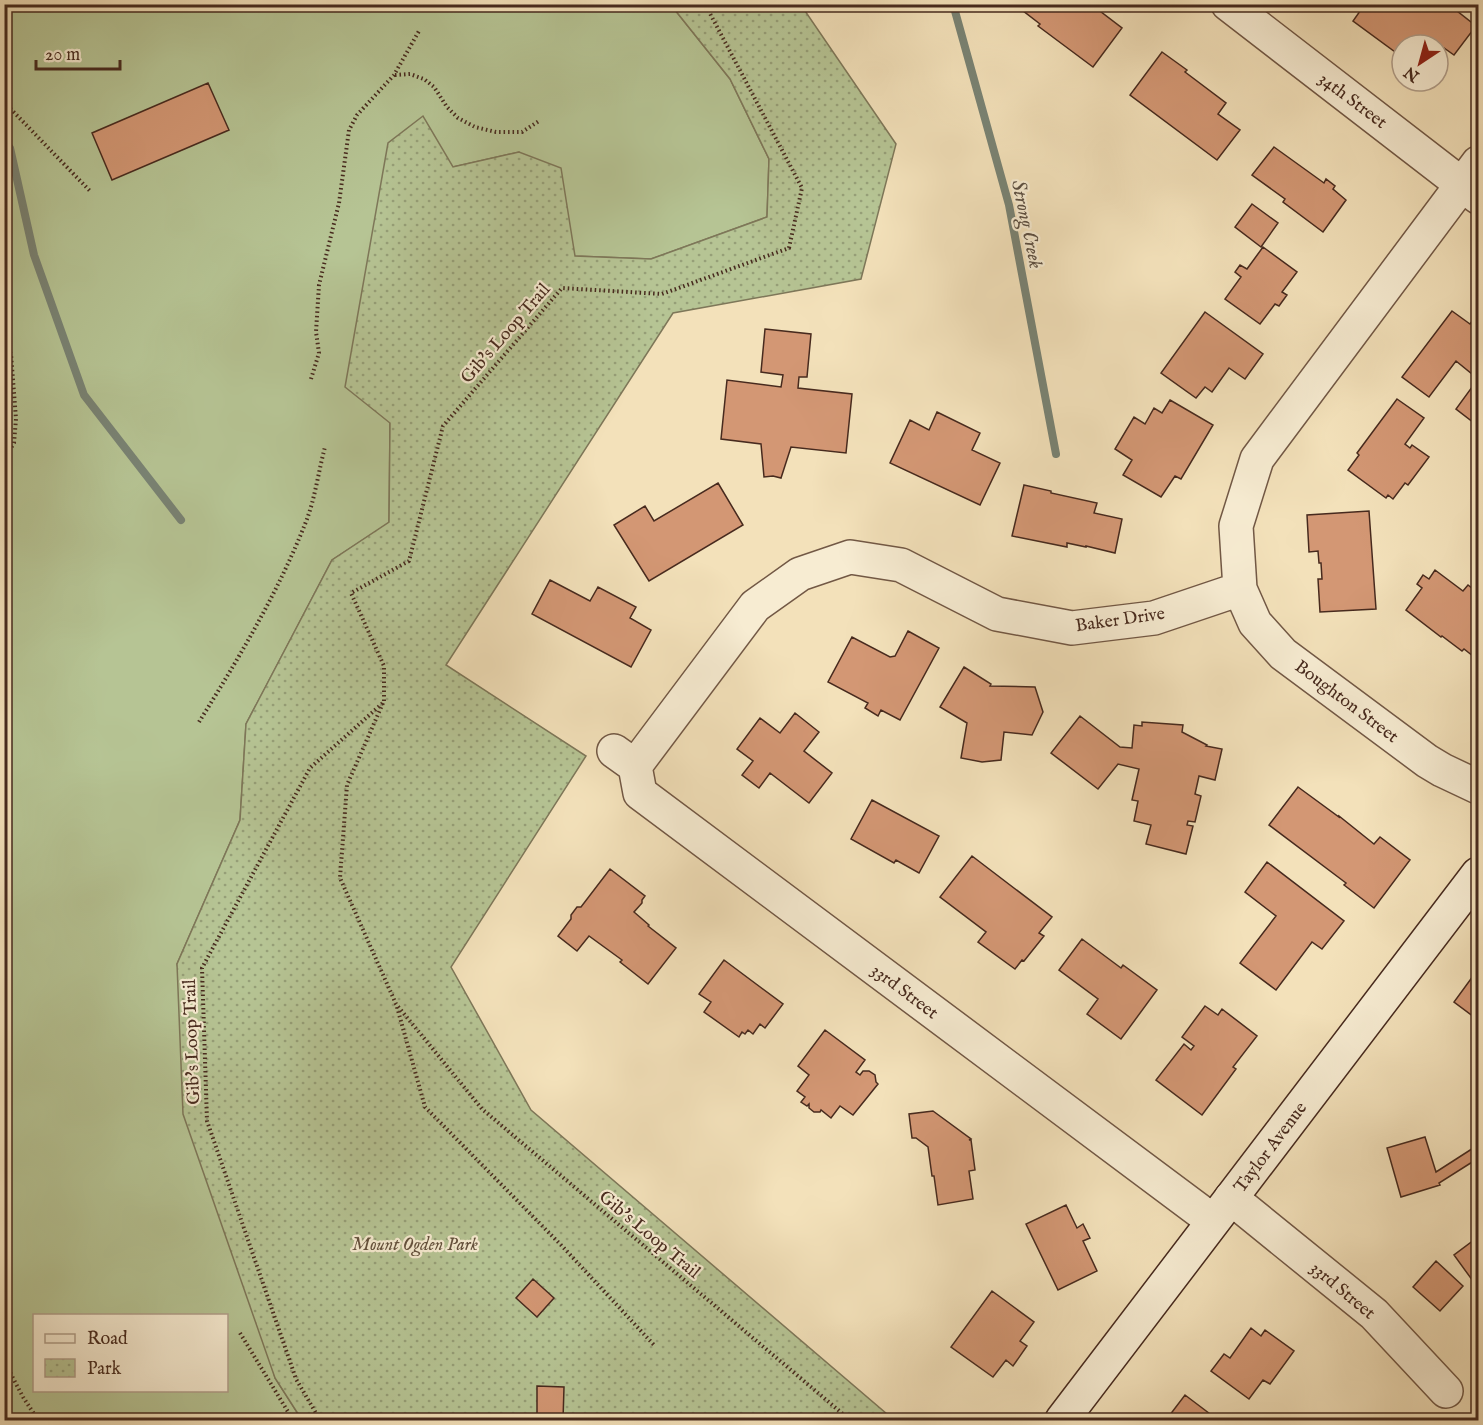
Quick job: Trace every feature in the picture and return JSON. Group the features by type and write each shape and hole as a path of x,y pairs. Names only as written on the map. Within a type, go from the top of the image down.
{"street":[{"name":"34th Street","path":"1228,4 1473,181"},
{"path":"1240,589 1236,526 1257,459 1473,181"},
{"name":"Baker Drive","path":"624,759 755,606 800,574 850,557 901,565 997,614 1072,628 1154,618 1240,589"},
{"name":"Boughton Street","path":"1240,589 1255,623 1283,654 1427,760 1442,770 1479,787"},
{"name":"33rd Street","path":"624,759 640,793 1222,1210 1374,1314 1446,1391"},
{"name":"Taylor Avenue","path":"1062,1420 1479,874"}],"path":[{"name":"Gib's Loop Trail","path":"654,1345 562,1246 425,1107 396,1004 340,878 347,785 384,702 384,666 351,593 408,561 443,426 562,288 662,294 789,248 802,188 705,4"},
{"path":"311,379 319,353 315,332 319,285 339,202 349,130 357,115 394,75 420,31"},
{"path":"394,75 410,74 424,79 434,87 447,107 458,118 475,127 496,132 522,132 539,121"},
{"path":"4,102 90,191"},
{"path":"4,340 11,354 16,419 14,443 4,459"},
{"path":"199,722 235,665 286,567 308,516 325,447"},
{"name":"Gib's Loop Trail","path":"320,1420 296,1379 207,1121 202,968 310,768 384,702"},
{"name":"Gib's Loop Trail","path":"396,1004 482,1109 850,1420"},
{"path":"240,1333 293,1420"},
{"path":"4,1361 38,1420"}],"green space":[{"path":"5,5 671,5 730,79 769,159 767,217 651,259 575,256 519,152 453,167 390,423 389,523 332,560 246,724 240,820 177,964 275,1378 302,1420 5,1420"},
{"name":"Mount Ogden Park","path":"671,5 801,5 896,144 861,279 673,313 446,665 586,756 451,967 531,1110 894,1420 302,1420 275,1378 183,1114 177,964 240,820 246,724 332,560 389,522 390,423 345,387 388,143 423,116 453,167 519,152 561,168 575,256 651,259 767,217 769,159 730,79"}],"building":[{"path":"1014,4 1098,4 1096,8 1122,28 1093,67 1038,26 1040,24"},
{"path":"1365,4 1448,4 1476,26 1454,55 1450,52 1450,33 1390,33 1390,48 1353,21"},
{"path":"1162,52 1226,103 1218,114 1240,130 1217,160 1130,95"},
{"path":"208,83 229,130 112,180 92,133"},
{"path":"1274,147 1324,183 1326,179 1335,186 1333,189 1346,200 1323,232 1283,202 1285,199 1252,175"},
{"path":"1252,204 1278,223 1261,247 1235,227"},
{"path":"1263,247 1297,272 1282,292 1287,295 1279,306 1275,304 1260,324 1225,299 1241,277 1235,272 1240,265 1247,269"},
{"path":"1452,311 1470,324 1478,313 1478,379 1456,361 1429,397 1402,377"},
{"path":"1205,312 1263,354 1245,379 1229,368 1212,392 1205,387 1196,398 1161,373"},
{"path":"765,329 811,334 807,377 799,377 798,388 852,394 846,453 791,447 781,478 764,477 761,444 721,439 727,380 781,387 783,375 761,372"},
{"path":"1478,379 1478,426 1456,409"},
{"path":"1397,399 1424,418 1405,444 1410,448 1412,445 1429,457 1408,485 1405,483 1393,499 1388,495 1386,498 1348,470 1359,455 1357,453"},
{"path":"1170,400 1213,425 1181,479 1175,476 1161,497 1123,475 1132,460 1115,449 1134,417 1145,424 1154,408 1162,413"},
{"path":"937,412 980,433 972,450 1000,463 980,505 890,463 910,420 929,430"},
{"path":"718,483 743,525 649,581 614,525 645,506 654,521"},
{"path":"1024,485 1097,503 1094,513 1122,519 1115,553 1086,546 1067,543 1067,547 1012,536"},
{"path":"1369,511 1376,609 1320,612 1318,579 1322,579 1321,563 1319,563 1318,551 1309,552 1307,515"},
{"path":"1435,570 1463,591 1468,585 1478,593 1478,660 1464,649 1462,651 1441,637 1406,610 1422,588 1417,584 1423,575 1429,579"},
{"path":"550,580 590,601 598,587 636,607 630,618 651,630 631,667 532,614"},
{"path":"908,631 939,648 900,720 881,710 878,716 865,708 868,703 828,682 852,637 890,657 895,656"},
{"path":"964,667 991,684 990,686 1035,687 1043,712 1032,735 1004,732 1001,760 982,762 961,758 967,723 940,707"},
{"path":"795,713 819,732 804,751 832,773 809,803 770,773 759,788 742,775 753,761 737,749 760,718 780,733"},
{"path":"1080,716 1120,747 1132,748 1134,725 1142,726 1142,722 1183,725 1182,732 1206,746 1222,749 1215,780 1199,776 1195,794 1201,796 1195,822 1188,821 1187,825 1193,826 1186,854 1146,844 1151,825 1134,821 1138,801 1132,800 1139,769 1118,764 1098,789 1051,753"},
{"path":"1298,787 1374,844 1380,837 1410,860 1374,908 1344,885 1346,883 1269,825"},
{"path":"872,800 939,836 919,873 896,860 894,863 851,839"},
{"path":"972,856 1052,917 1039,933 1044,936 1015,969 978,942 986,932 940,897"},
{"path":"1267,862 1344,921 1322,949 1312,942 1276,990 1240,963 1276,916 1245,892"},
{"path":"610,869 645,896 634,912 676,948 648,984 620,962 622,960 589,936 577,951 558,936 577,907 581,907"},
{"path":"1082,939 1121,968 1123,965 1157,990 1121,1039 1087,1014 1098,999 1059,970"},
{"path":"724,960 783,1004 765,1028 760,1024 753,1034 748,1030 745,1034 742,1032 739,1037 704,1012 711,1002 699,994"},
{"path":"1476,972 1478,974 1478,1020 1454,1002"},
{"path":"1205,1006 1218,1015 1222,1009 1257,1036 1233,1067 1236,1069 1202,1115 1156,1080 1184,1044 1191,1050 1194,1046 1182,1037"},
{"path":"825,1030 865,1060 856,1072 860,1075 863,1071 869,1071 875,1075 878,1084 853,1115 840,1106 831,1118 821,1110 814,1112 809,1108 809,1104 807,1106 801,1102 805,1097 797,1091 809,1075 798,1066"},
{"path":"933,1111 971,1139 969,1140 971,1140 975,1170 969,1171 973,1199 938,1205 928,1147 916,1138 912,1138 909,1114"},
{"path":"1425,1137 1436,1172 1478,1145 1478,1163 1476,1163 1477,1159 1439,1183 1440,1185 1401,1197 1387,1148"},
{"path":"1066,1205 1077,1228 1083,1224 1090,1238 1083,1241 1097,1271 1058,1290 1026,1224"},
{"path":"1478,1237 1478,1288 1454,1255"},
{"path":"1436,1261 1463,1286 1440,1311 1413,1287"},
{"path":"533,1279 554,1298 537,1317 516,1298"},
{"path":"992,1291 1034,1322 1020,1341 1027,1346 1013,1366 1006,1360 993,1377 951,1347"},
{"path":"1251,1328 1261,1336 1265,1330 1294,1351 1270,1384 1263,1380 1249,1399 1211,1371 1224,1354 1230,1358"},
{"path":"537,1386 564,1387 563,1420 537,1420"},
{"path":"1185,1395 1218,1420 1166,1420"}],"waterway":[{"name":"Strong Creek","path":"953,4 1009,205 1056,454"},
{"path":"4,141 10,148 34,255 84,395 181,520"}]}
